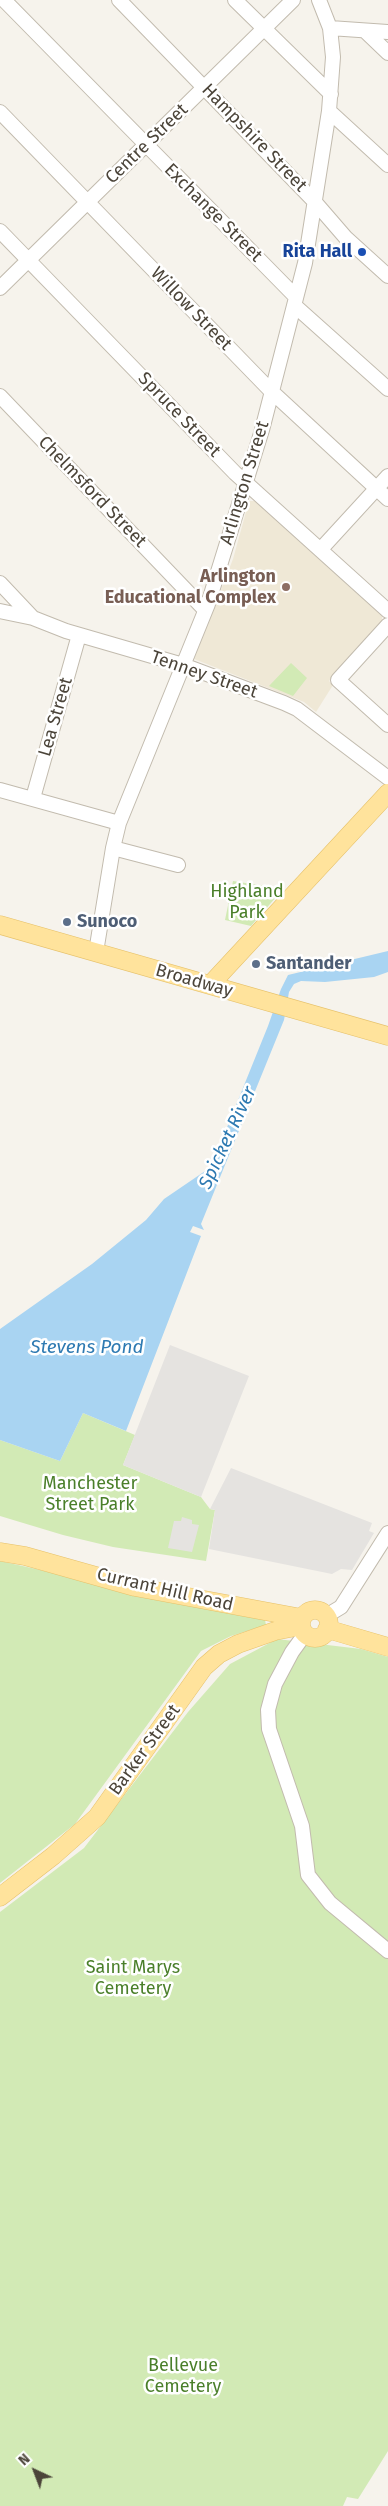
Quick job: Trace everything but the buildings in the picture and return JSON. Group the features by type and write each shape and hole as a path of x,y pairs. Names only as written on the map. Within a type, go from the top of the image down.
{"main road":[{"path":"210,985 388,793"},
{"name":"Broadway","path":"0,925 388,1036"},
{"name":"Currant Hill Road","path":"0,1552 50,1562 135,1587 303,1626"},
{"path":"327,1622 318,1637 303,1626 314,1610 327,1622 388,1647"},
{"name":"Barker Street","path":"0,1897 53,1856 97,1817 209,1663 219,1654 238,1644 275,1631 303,1626"}],"street":[{"name":"Exchange Street","path":"4,0 295,301 388,389"},
{"name":"Hampshire Street","path":"119,0 314,201 346,238 388,276"},
{"path":"235,0 331,94"},
{"name":"Centre Street","path":"0,288 293,0"},
{"name":"Arlington Street","path":"96,952 113,848 119,823 205,610 262,430 305,263 329,111 333,57 330,28 319,0"},
{"path":"330,28 388,32"},
{"path":"364,31 388,52"},
{"path":"329,111 388,165"},
{"name":"Willow Street","path":"0,112 271,391 388,499"},
{"name":"Spruce Street","path":"0,231 245,482 322,549 388,611"},
{"name":"Chelmsford Street","path":"0,396 205,610"},
{"path":"322,549 388,476"},
{"path":"0,583 33,618"},
{"name":"Tenney Street","path":"0,611 33,618 79,635 183,665 297,709 388,778"},
{"path":"388,625 338,680 388,726"},
{"name":"Lea Street","path":"33,798 79,635"},
{"path":"0,790 119,823"},
{"path":"113,848 178,865"},
{"path":"327,1622 341,1607 388,1533"},
{"path":"303,1626 275,1684 268,1710 269,1729 300,1819 308,1875 330,1903 388,1952"}],"shaded area":[{"name":"Arlington Educational Complex","path":"249,501 255,501 382,616 382,621 329,681 333,685 316,712 304,702 194,659 233,559"},
{"path":"170,1345 249,1376 201,1497 123,1465"},
{"path":"231,1468 372,1523 369,1531 374,1533 352,1570 341,1569 332,1574 209,1549 215,1510 210,1509"},
{"path":"182,1517 192,1520 192,1524 199,1525 192,1552 168,1548 174,1521 181,1521"}],"green space":[{"path":"291,663 307,678 293,696 269,686"},
{"name":"Highland Park","path":"233,881 283,889 251,926 225,920"},
{"name":"Manchester Street Park","path":"83,1413 135,1435 123,1465 201,1497 210,1509 215,1510 206,1561 113,1547 63,1535 0,1516 0,1440 60,1461"},
{"path":"0,1561 265,1620 266,1625 231,1636 201,1651 75,1824 0,1883"},
{"path":"277,1639 361,1649 388,1657 388,2451 358,2499 347,2497 343,2506 0,2506 0,1912 84,1848 188,1712 230,1664"}],"water":[{"name":"Stevens Pond","path":"388,951 388,972 374,977 325,982 301,981 294,984 289,992 284,1020 201,1224 204,1230 193,1226 190,1232 201,1236 126,1431 83,1413 60,1461 0,1440 0,1329 92,1264 146,1220 164,1199 211,1167 288,975"}],"place":[{"name":"Rita Hall","path":"362,252"},
{"name":"Arlington Educational Complex","path":"286,587"},
{"name":"Sunoco","path":"67,922"},
{"name":"Santander","path":"256,964"}],"water label":[{"name":"Spicket River","path":"228,1138"}],"park label":[{"name":"Saint Marys Cemetery","path":"133,1978"},
{"name":"Bellevue Cemetery","path":"183,2376"}]}
